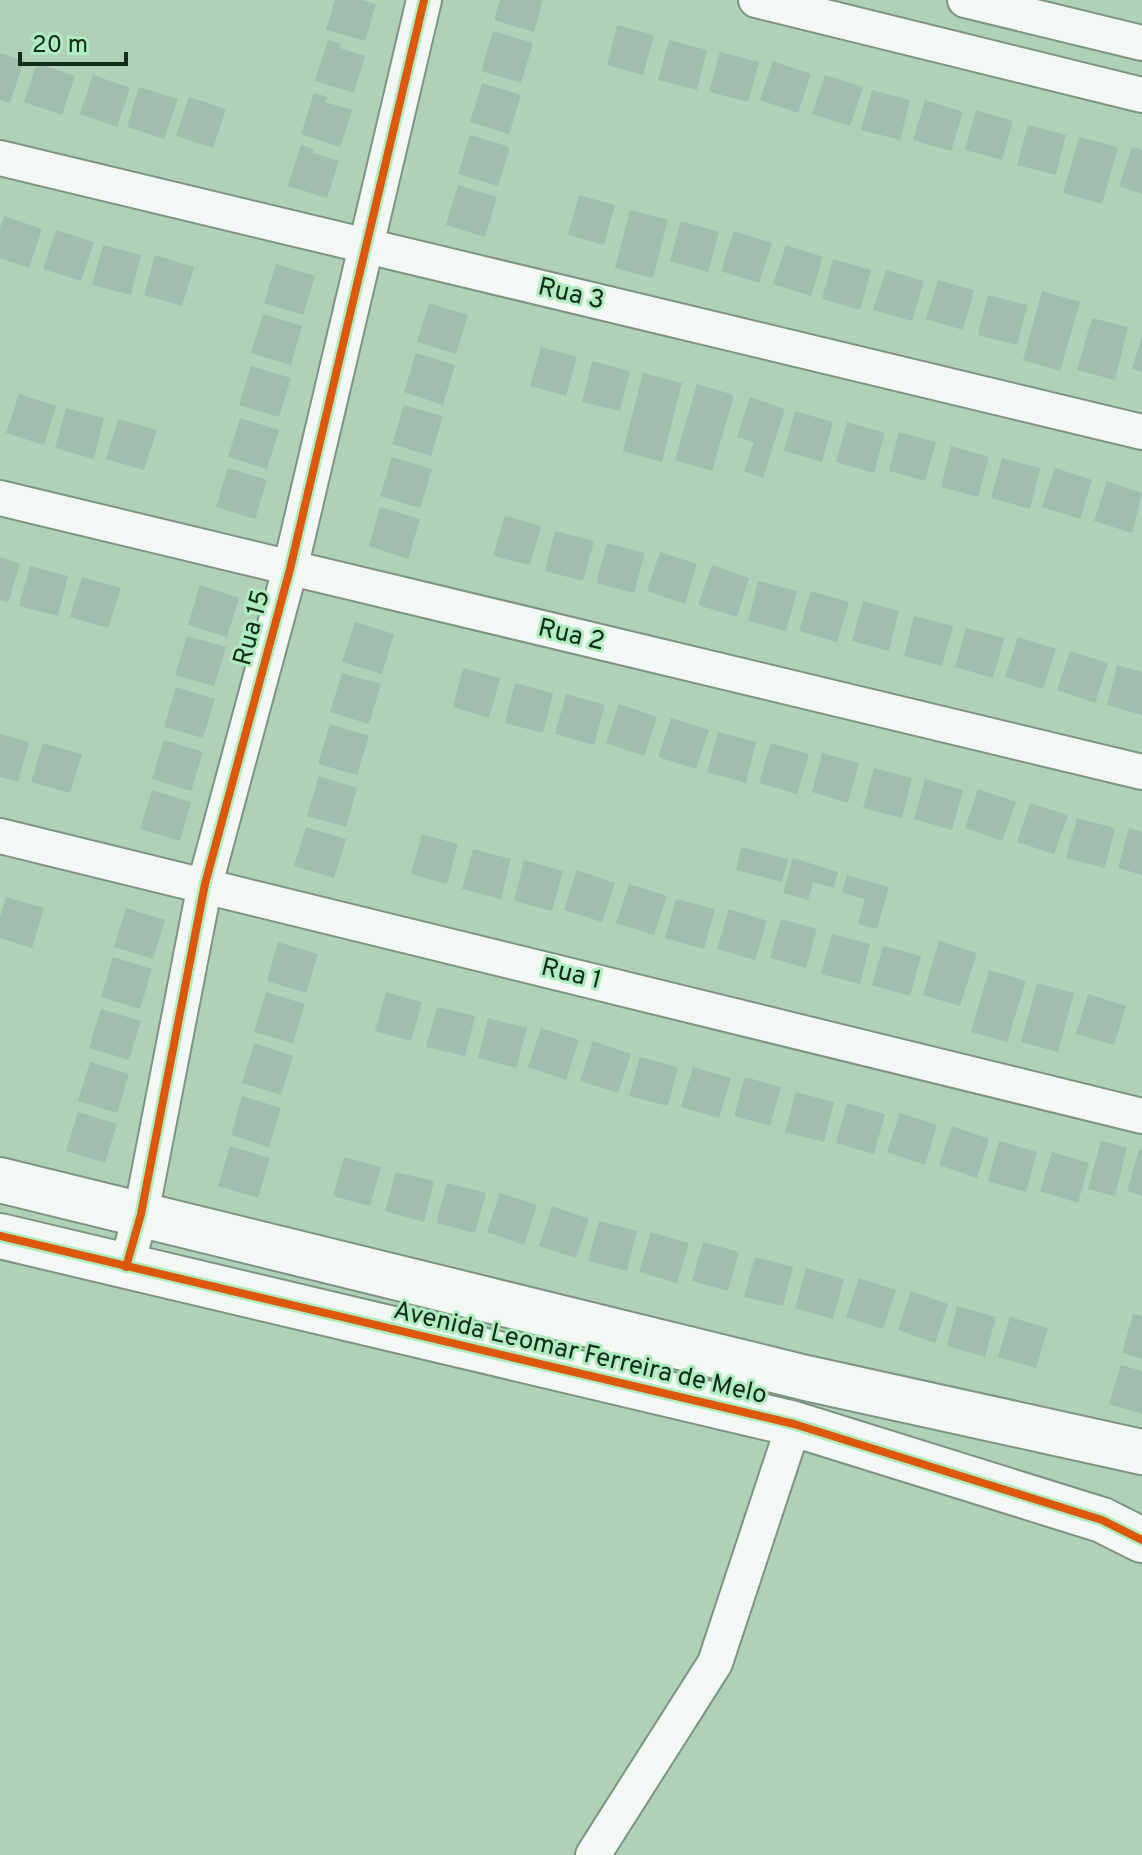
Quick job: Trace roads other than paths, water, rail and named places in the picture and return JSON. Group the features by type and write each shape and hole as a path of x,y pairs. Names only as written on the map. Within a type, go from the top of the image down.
{"street":[{"name":"Rua 15","path":"126,1267 141,1214 205,884 290,569 424,0"},
{"path":"756,0 1142,95"},
{"path":"965,0 1142,43"},
{"name":"Rua 3","path":"0,158 1142,432"},
{"name":"Rua 2","path":"0,498 1142,772"},
{"name":"Rua 1","path":"0,836 1142,1116"},
{"name":"Avenida Leomar Ferreira de Melo","path":"0,1180 806,1378 1142,1452"},
{"name":"Avenida Leomar Ferreira de Melo","path":"0,1236 794,1424 1102,1520 1142,1540"},
{"path":"593,1855 715,1663 794,1424"}]}
